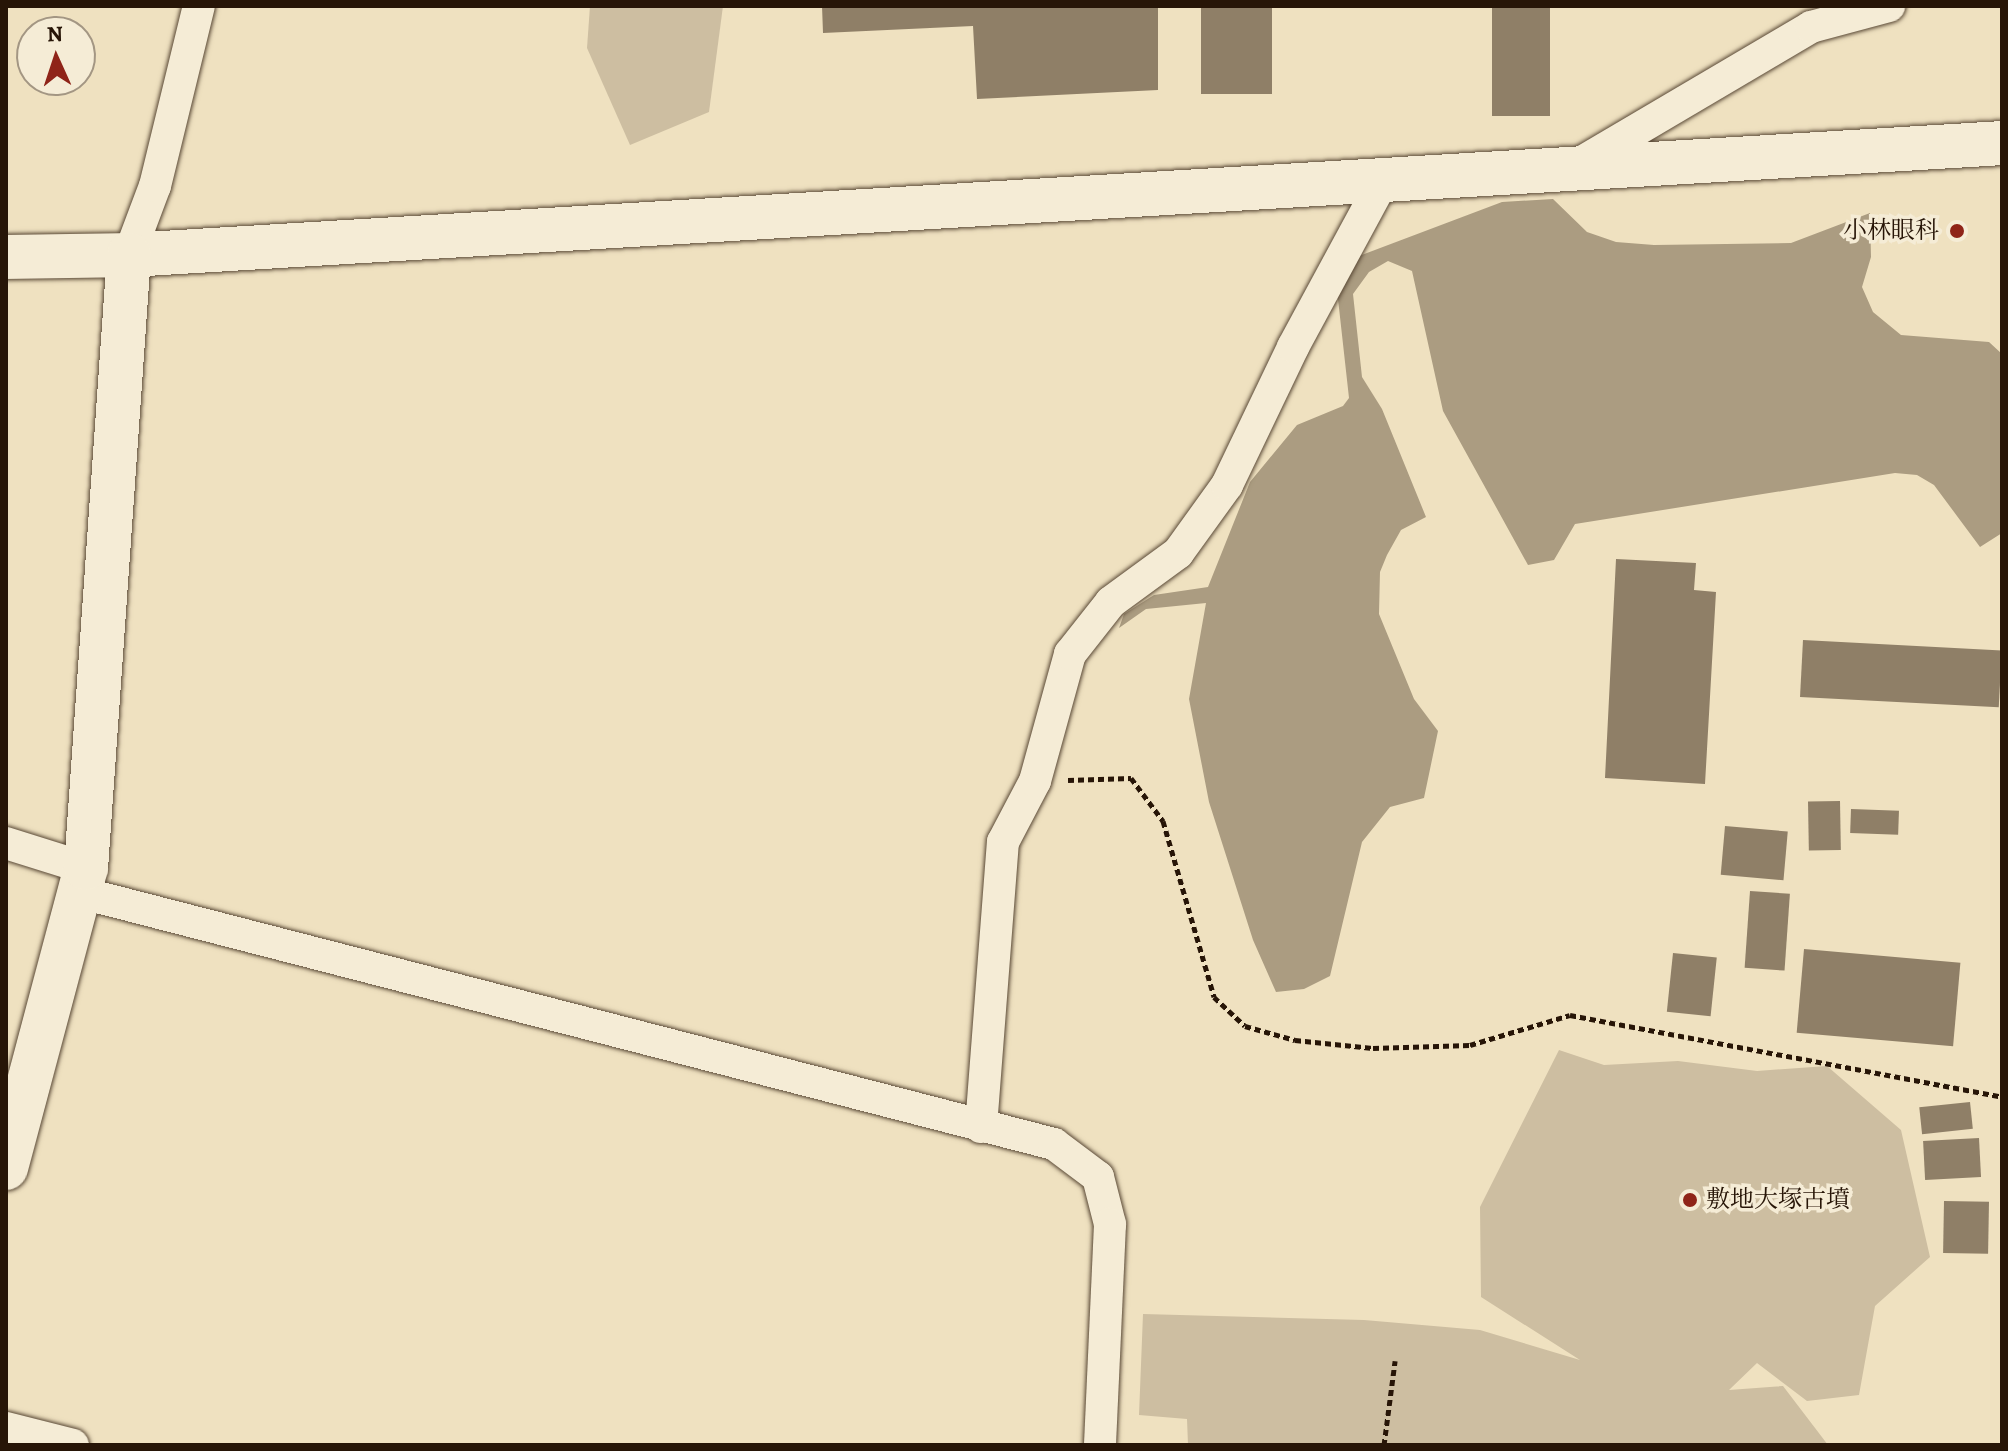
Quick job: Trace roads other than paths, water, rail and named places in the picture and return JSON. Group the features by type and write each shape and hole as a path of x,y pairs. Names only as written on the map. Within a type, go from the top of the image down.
{"street":[{"path":"6,1168 84,881 129,255 155,186 199,6"},
{"path":"1569,170 1811,27 1889,6"},
{"path":"6,257 129,255 2002,143"},
{"path":"981,1127 1003,842 1035,781 1070,654 1111,602 1178,553 1227,485 1293,347 1384,179"},
{"path":"6,843 84,881 981,1127 1054,1144 1098,1177 1110,1224 1100,1445"},
{"path":"6,1428 73,1445"}],"place":[{"name":"小林眼科","path":"1957,231"},
{"name":"敷地大塚古墳","path":"1690,1200"}]}
